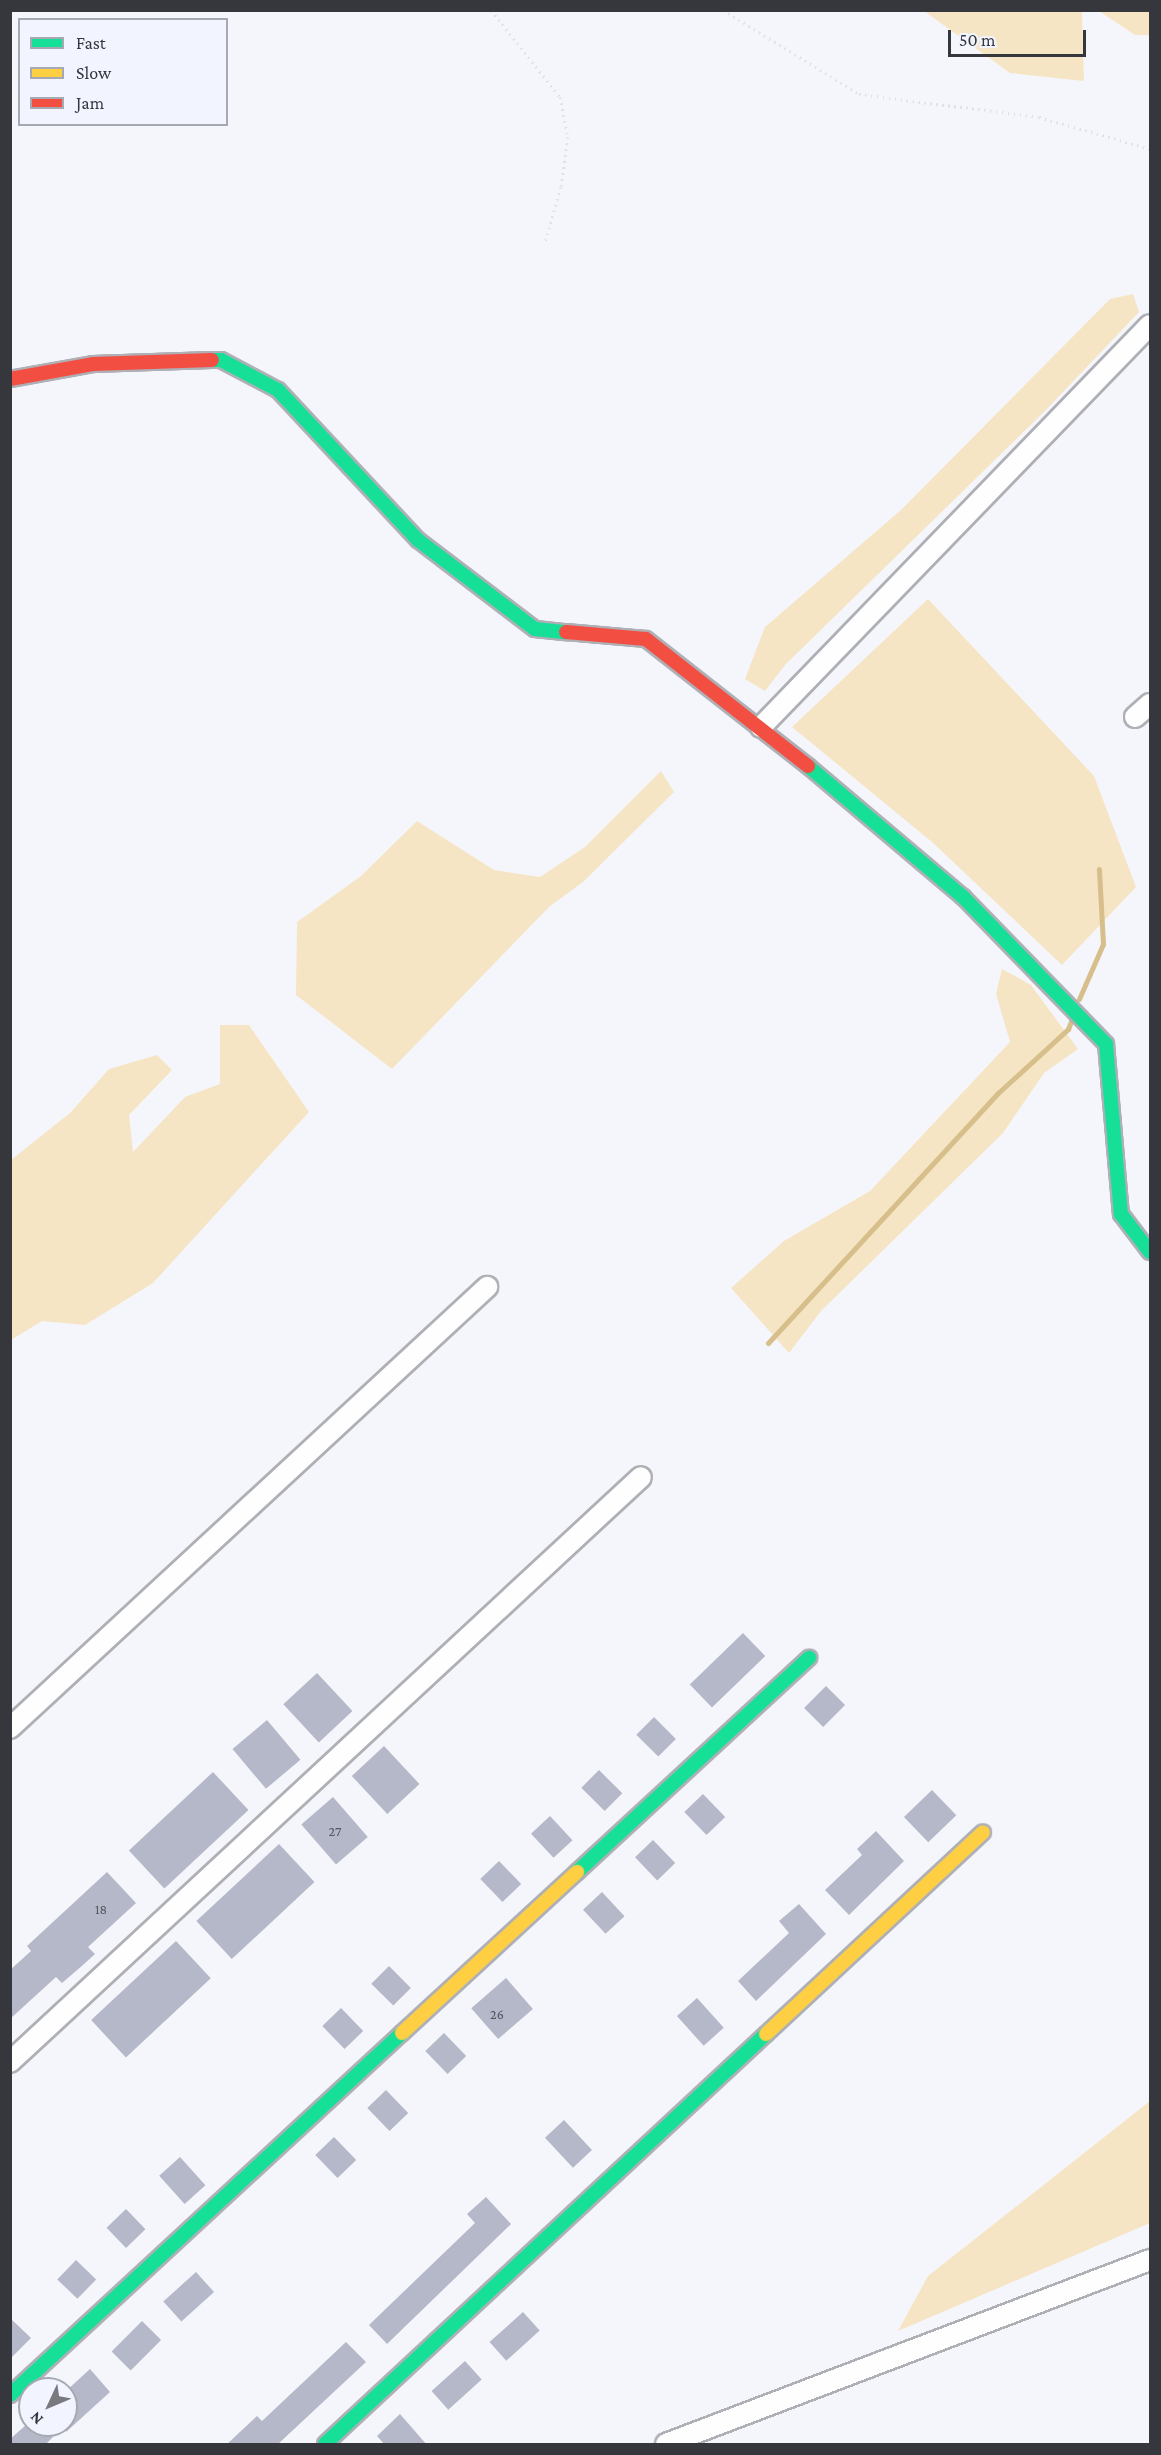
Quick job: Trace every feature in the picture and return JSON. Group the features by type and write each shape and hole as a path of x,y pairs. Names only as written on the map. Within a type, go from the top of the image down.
{"street":[{"path":"760,727 1150,324"},
{"path":"10,379 93,364 221,360 278,390 418,540 535,629 646,639 760,727 963,897 1076,1009 1106,1044 1121,1214 1150,1252"},
{"path":"1136,717 1150,704"},
{"path":"10,1728 487,1287"},
{"path":"10,2062 641,1477"},
{"path":"10,2395 809,1658"},
{"path":"325,2445 983,1832"},
{"path":"666,2445 1150,2260"}],"path":[{"path":"491,10 560,97 568,137 561,188 544,245"},
{"path":"723,10 859,94 1039,117 1150,149"}],"shaded area":[{"path":"924,11 1082,11 1084,81 1010,73"},
{"path":"1099,11 1150,11 1150,35 1135,35"},
{"path":"1133,294 1139,312 1045,411 786,664 765,691 745,679 765,627 901,510 1110,299"},
{"path":"928,599 1094,776 1136,887 1062,965 932,842 792,727"},
{"path":"661,771 674,792 583,882 549,907 392,1069 296,995 297,922 361,876 417,821 494,870 540,877 585,847"},
{"path":"1002,969 1031,985 1078,1049 1044,1073 1003,1133 821,1311 789,1353 731,1288 784,1241 870,1191 1010,1042 996,994"},
{"path":"220,1025 249,1025 309,1112 153,1283 85,1325 42,1321 11,1340 11,1160 70,1113 109,1069 157,1055 172,1070 129,1115 133,1152 185,1097 220,1084"},
{"path":"1150,2101 1150,2223 898,2331 928,2276"}],"building":[{"path":"743,1633 765,1656 712,1707 690,1684"},
{"path":"317,1673 352,1711 319,1742 283,1704"},
{"path":"826,1686 845,1705 823,1727 804,1708"},
{"path":"654,1717 676,1739 658,1757 636,1735"},
{"path":"267,1720 300,1760 266,1789 233,1749"},
{"path":"384,1746 419,1784 387,1814 352,1776"},
{"path":"599,1770 622,1793 605,1811 581,1788"},
{"path":"213,1772 248,1810 164,1888 129,1850"},
{"path":"932,1790 956,1815 928,1842 904,1817"},
{"path":"703,1794 725,1817 707,1835 684,1812"},
{"path":"333,1797 368,1837 336,1865 301,1825"},
{"path":"550,1816 573,1840 553,1858 531,1834"},
{"path":"876,1831 904,1861 849,1915 825,1890 862,1855 857,1849"},
{"path":"653,1840 675,1863 657,1880 635,1857"},
{"path":"279,1844 314,1882 232,1959 196,1921"},
{"path":"499,1861 521,1884 503,1902 480,1879"},
{"path":"107,1872 136,1903 88,1947 95,1954 62,1983 56,1977 10,2019 10,1970 31,1951 27,1946"},
{"path":"602,1892 625,1916 605,1934 583,1910"},
{"path":"799,1904 826,1934 756,2001 738,1981 789,1933 779,1921"},
{"path":"176,1941 211,1978 126,2057 91,2020"},
{"path":"389,1966 411,1988 393,2006 371,1984"},
{"path":"506,1978 533,2009 498,2039 471,2008"},
{"path":"697,1998 724,2028 704,2046 677,2016"},
{"path":"341,2008 363,2031 345,2049 322,2026"},
{"path":"444,2033 466,2056 448,2074 425,2051"},
{"path":"386,2090 408,2113 390,2131 367,2108"},
{"path":"564,2120 592,2150 573,2168 545,2138"},
{"path":"334,2137 356,2160 338,2178 315,2155"},
{"path":"180,2157 205,2185 185,2204 159,2176"},
{"path":"486,2197 511,2224 387,2344 369,2325 475,2223 467,2214"},
{"path":"126,2209 145,2229 126,2248 107,2228"},
{"path":"76,2260 96,2279 77,2299 57,2279"},
{"path":"196,2272 214,2292 181,2322 163,2301"},
{"path":"523,2312 540,2331 506,2361 490,2342"},
{"path":"10,2318 31,2338 10,2359"},
{"path":"142,2321 161,2340 131,2370 112,2351"},
{"path":"346,2342 366,2362 277,2445 226,2445 257,2416 262,2421"},
{"path":"465,2361 482,2380 448,2410 432,2391"},
{"path":"90,2369 110,2392 78,2421 78,2380"},
{"path":"400,2414 427,2445 385,2445 377,2436"},
{"path":"18,2432 18,2437 53,2437 45,2445 10,2445 10,2439"}],"waterway":[{"path":"1079,999 1103,944 1099,869"},
{"path":"768,1343 998,1093 1068,1029 1073,1016"}],"traffic: fast":[{"path":"212,360 221,360 278,390 418,540 535,629 566,632"},
{"path":"808,766 963,897 1106,1044 1121,1214 1150,1252"},
{"path":"577,1872 809,1658"},
{"path":"10,2395 402,2033"},
{"path":"325,2444 766,2034"}],"traffic: slow":[{"path":"766,2034 983,1832"},
{"path":"402,2033 577,1872"}],"traffic: jam":[{"path":"10,379 93,364 212,360"},
{"path":"566,632 646,639 808,766"}]}
